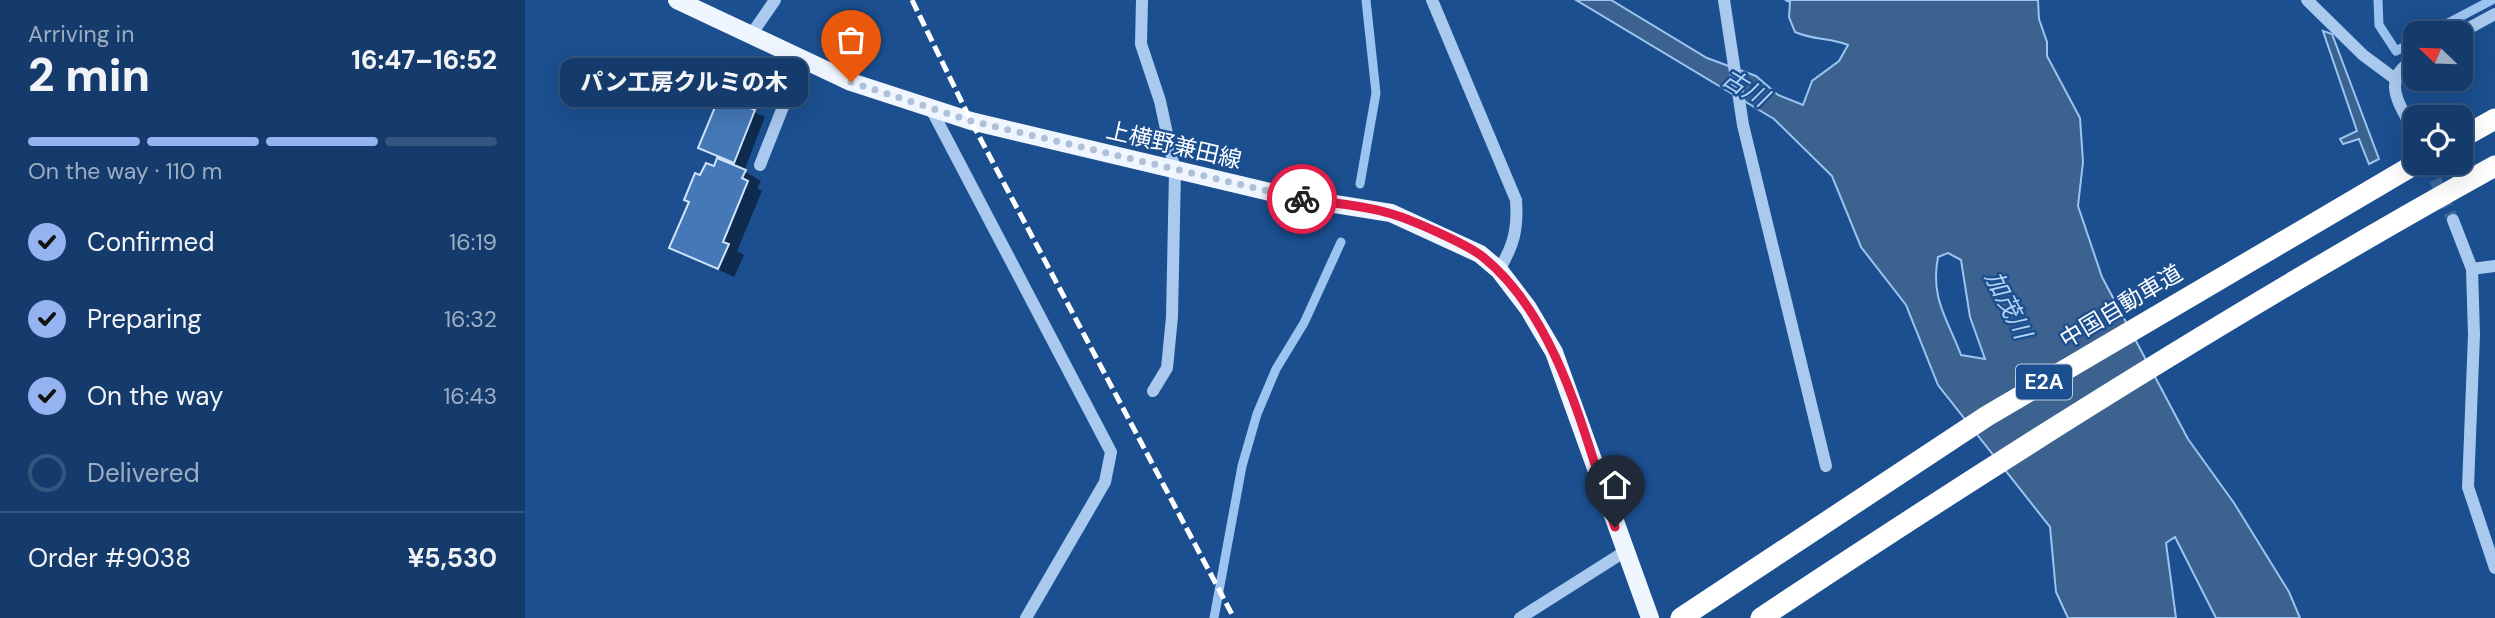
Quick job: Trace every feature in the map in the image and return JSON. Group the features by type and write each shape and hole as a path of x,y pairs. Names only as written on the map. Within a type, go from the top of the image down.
{"highway":[{"path":"2473,131 2495,119"},
{"name":"E2A","path":"1761,618 2011,455 2495,166"},
{"name":"中国自動車道","path":"1681,618 1987,416 2403,171"}],"main road":[{"name":"上横野兼田線","path":"677,0 851,82 929,105 971,121 1291,197 1391,213 1481,254 1499,270 1528,308 1554,352 1650,618"}],"street":[{"path":"751,35 775,0"},
{"path":"1142,0 1141,44 1160,101 1175,171 1172,317 1167,368 1153,391"},
{"path":"1432,0 1516,200 1515,237 1499,270"},
{"path":"1724,0 1743,125 1826,466"},
{"path":"2308,0 2363,55 2394,78"},
{"path":"2473,26 2495,14"},
{"path":"760,165 802,59"},
{"path":"2403,67 2394,78 2394,91 2403,109"},
{"path":"929,105 1111,452 1105,482 1025,618"},
{"path":"2453,220 2472,269 2474,335 2468,487 2495,568"},
{"path":"2472,269 2495,266"},
{"path":"1520,618 1624,552"}],"water":[{"path":"1576,0 1611,0 1707,58 1756,76 1778,95 1803,105 1812,81 1839,61 1848,45 1795,32 1789,17 1790,2 1785,0 2038,0 2039,19 2047,42 2047,56 2080,118 2083,162 2078,206 2102,277 2188,439 2234,503 2289,592 2300,618 2216,618 2175,537 2166,543 2176,618 2068,618 2056,592 2050,527 1938,385 1906,305 1861,247 1832,176 1774,119","holes":["1948,253 1961,260 1970,317 1985,359 1961,355 1938,296 1938,257"]},
{"path":"2323,31 2332,34 2379,159 2369,164 2359,139 2343,144 2340,139 2357,131"}],"building":[{"path":"720,95 755,110 734,163 698,148"},
{"path":"717,158 746,170 742,178 748,181 723,242 729,244 718,269 669,248 689,202 684,200 695,173 700,175 706,163 714,166"}],"waterway":[{"path":"1360,184 1376,93 1366,0"},
{"path":"2378,0 2379,25 2396,51 2403,47"},
{"path":"2452,21 2492,0"},
{"path":"1214,618 1242,466 1257,414 1276,369 1304,323 1341,242"}],"tunnel":[{"path":"2433,175 2453,220"}],"railway":[{"path":"912,0 971,121 1234,618"}],"way so far":[{"path":"851,82 929,105 971,121 1302,199"}],"place":[{"name":"パン工房クルミの木","path":"851,82"}],"route":[{"path":"1302,199 1391,213 1481,254 1499,270 1528,308 1554,352 1615,527"}],"water label":[{"name":"古川","path":"1745,88"},
{"name":"加茂川","path":"2008,305"}]}
